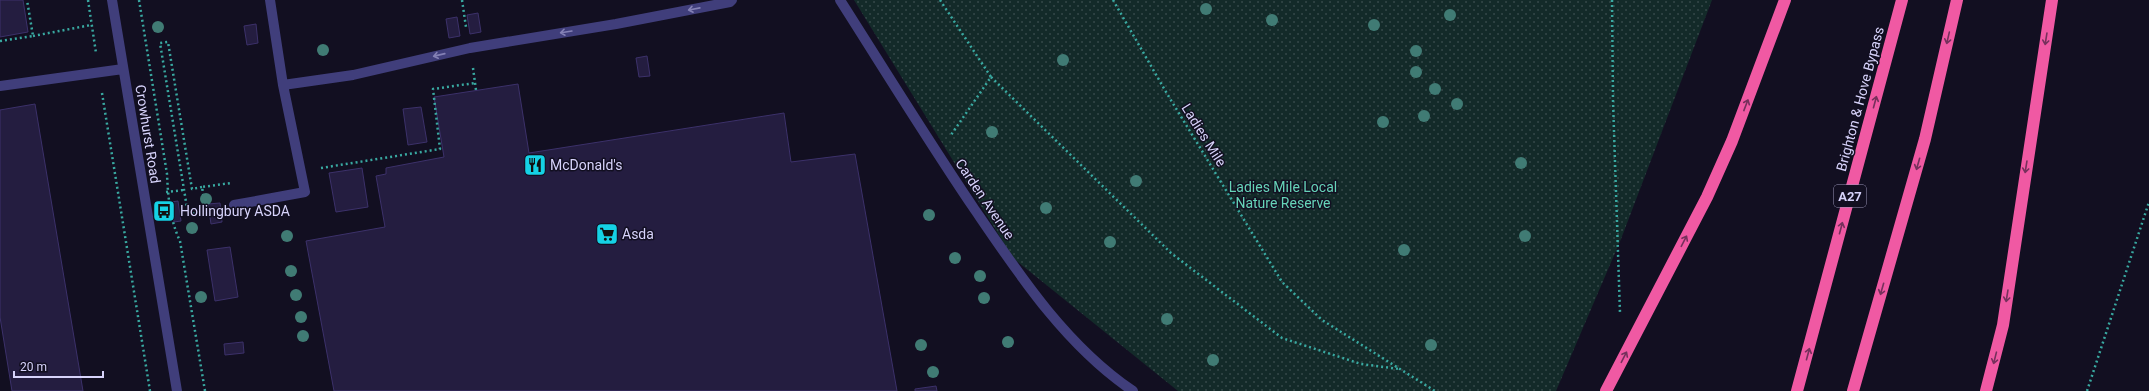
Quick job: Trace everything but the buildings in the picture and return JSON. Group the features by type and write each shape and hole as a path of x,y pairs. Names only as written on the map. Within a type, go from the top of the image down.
{"highway":[{"path":"1606,391 1707,197 1732,141 1785,0"},
{"name":"Brighton & Hove Bypass","path":"1797,391 1902,0"},
{"path":"1853,391 1925,139 1957,0"},
{"path":"1986,391 2003,325 2052,0"}],"street":[{"name":"Crowhurst Road","path":"112,0 177,391"},
{"path":"234,205 305,192 283,85 270,0"},
{"path":"283,85 353,75 470,48 616,24 730,2 732,0"},
{"name":"Carden Avenue","path":"840,0 1022,281 1070,336 1121,383 1133,391"},
{"path":"0,86 123,69"}],"path":[{"path":"27,0 33,36"},
{"path":"88,0 150,391"},
{"path":"139,0 167,174 173,228 180,241 205,391"},
{"path":"940,0 991,77 1171,253 1282,338 1361,364 1401,369"},
{"name":"Ladies Mile","path":"1113,0 1166,92 1282,282 1322,320 1435,391"},
{"path":"1612,0 1613,101 1620,314"},
{"path":"0,41 91,25"},
{"path":"202,187 206,212 188,214 160,43 168,42 192,189 202,187 238,181"},
{"path":"938,153 991,77"},
{"path":"301,171 440,149 433,89 475,83"},
{"path":"2087,391 2149,202"}],"green space":[{"name":"Ladies Mile Local Nature Reserve","path":"854,0 1712,0 1621,239 1556,391 1178,391 1013,258"}],"place":[{"name":"McDonald's","path":"535,165"},
{"name":"Hollingbury ASDA","path":"164,211"},
{"name":"Asda","path":"607,234"}]}
